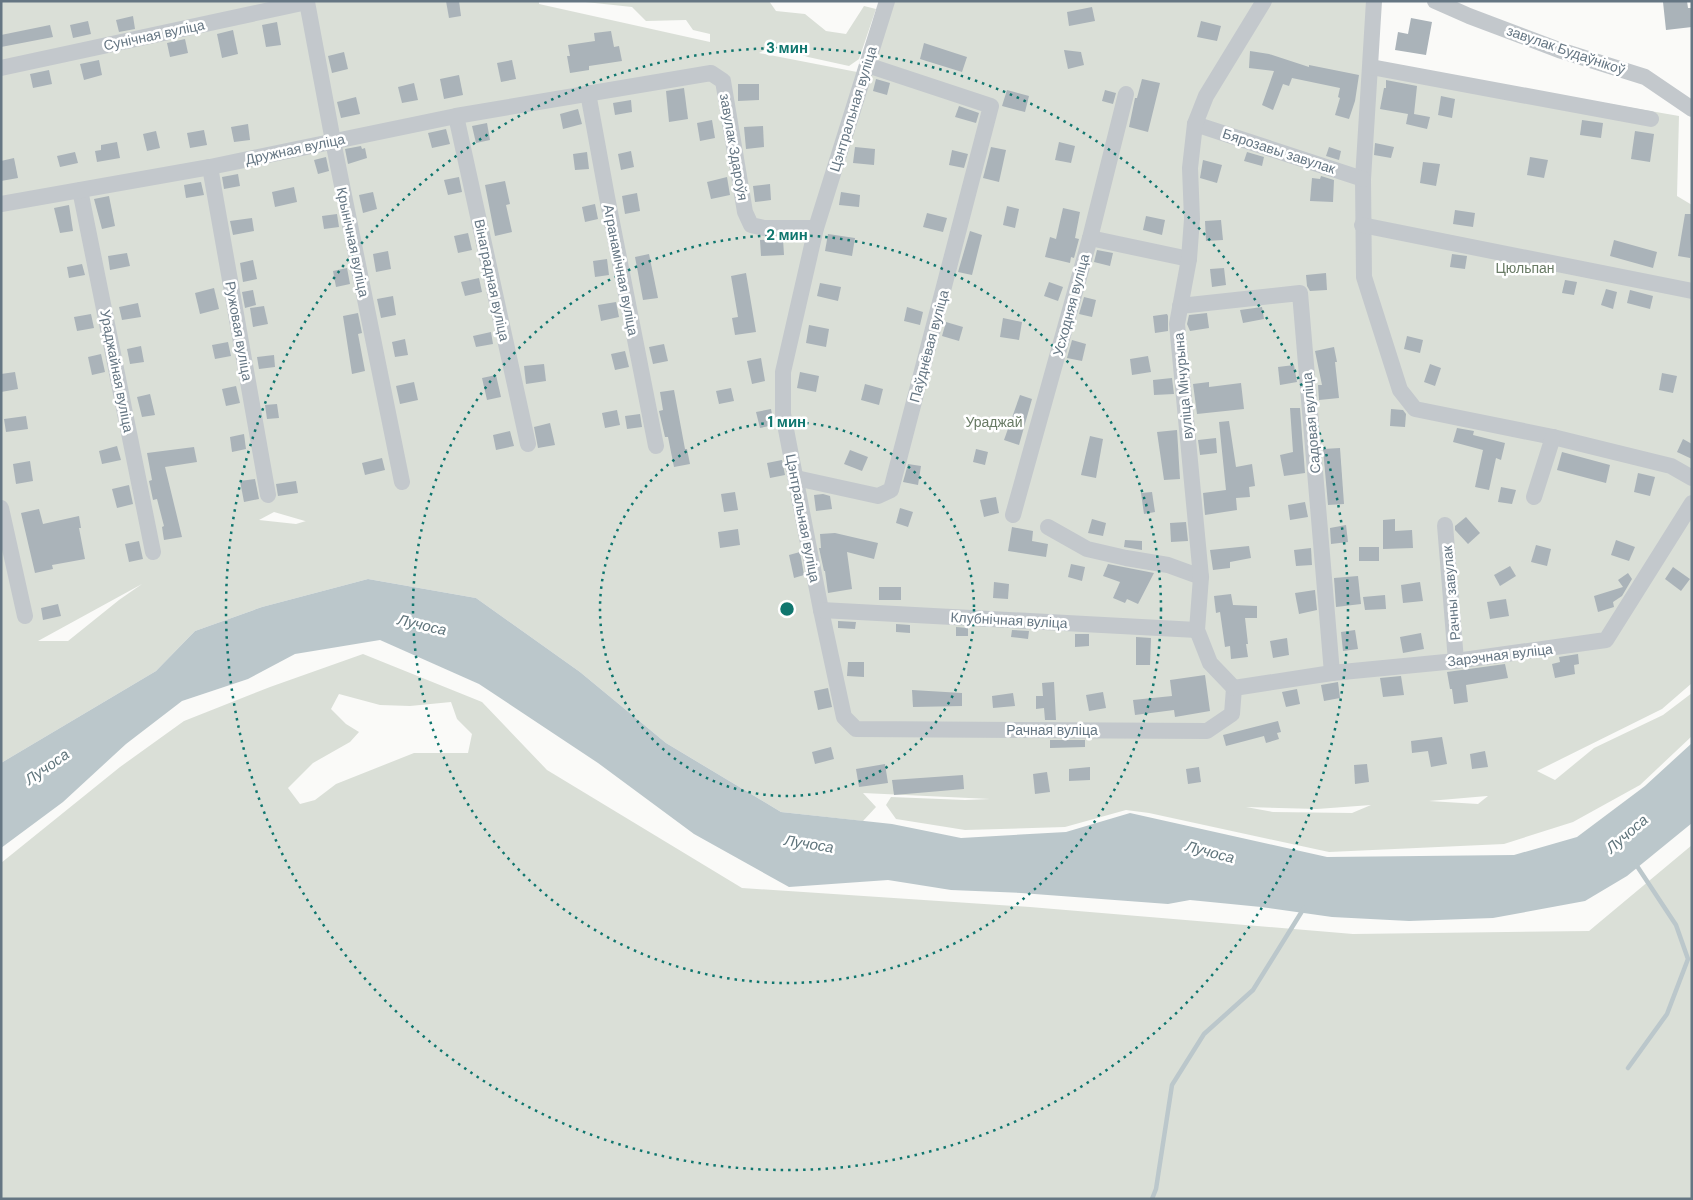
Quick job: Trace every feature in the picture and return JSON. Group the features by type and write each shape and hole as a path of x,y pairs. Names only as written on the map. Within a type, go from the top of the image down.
{"street":[{"name":"Цэнтральная вуліца","path":"844,718 821,610 784,414 783,372 816,228 887,1"},
{"name":"вуліца Мічурына","path":"1234,688 1210,664 1197,630 1201,577 1177,324 1189,259 1192,220 1190,168 1195,124 1206,96 1264,1"},
{"path":"1374,1 1363,179 1364,277 1400,390 1415,409 1553,437 1671,466 1692,478"},
{"name":"завулак Будаўнікоў","path":"1435,1 1559,50 1645,77 1692,109"},
{"name":"Сунічная вуліца","path":"1,68 307,2"},
{"name":"Крынічная вуліца","path":"307,2 402,482"},
{"name":"Паўднёвая вуліца","path":"796,478 878,496 891,490 991,106 866,65"},
{"path":"1371,67 1651,119"},
{"name":"завулак Здароўя","path":"588,93 711,73 723,80 745,212 751,225 764,228 816,228"},
{"name":"Дружная вуліца","path":"1,204 210,167 456,116 588,93"},
{"name":"Агранамічная вуліца","path":"588,93 656,446"},
{"name":"Усходняя вуліца","path":"1013,515 1090,238 1126,94"},
{"name":"Вінаградная вуліца","path":"456,116 528,444"},
{"name":"Бярозавы завулак","path":"1195,124 1363,179"},
{"name":"Ружовая вуліца","path":"210,167 268,495"},
{"name":"Ураджайная вуліца","path":"80,190 153,552"},
{"path":"1362,225 1692,291"},
{"path":"1090,238 1189,259"},
{"name":"Садовая вуліца","path":"1180,306 1300,293 1332,673"},
{"path":"1534,497 1553,437"},
{"name":"Зарэчная вуліца","path":"1234,688 1332,673 1456,661 1606,640 1692,503"},
{"path":"1,508 25,616"},
{"name":"Рачны завулак","path":"1445,525 1456,661"},
{"path":"1048,527 1087,549 1168,566 1201,577"},
{"name":"Клубнічная вуліца","path":"821,610 1197,630"},
{"name":"Рачная вуліца","path":"844,718 856,728 1207,731 1232,714 1234,688"}],"green space":[{"name":"Ураджай","path":"1,1 539,1 539,4 710,42 710,34 693,30 686,20 646,21 632,7 576,1 769,1 776,11 805,14 826,31 846,34 864,6 876,9 859,59 849,66 808,57 773,45 759,53 857,72 880,1 1378,1 1374,63 1679,116 1677,196 1692,205 1692,683 1662,709 1537,771 1555,780 1594,748 1663,715 1692,693 1692,736 1640,785 1573,822 1504,844 1329,852 1149,813 1126,810 1065,827 965,830 896,819 886,805 891,797 965,800 990,799 863,793 876,807 863,821 781,812 666,743 580,672 476,598 368,579 262,607 195,631 156,671 1,763","holes":["274,512 306,521 296,524 259,520","142,584 68,641 38,641","1487,796 1488,796 1478,804 1429,801","1371,805 1352,813 1273,812 1246,807 1317,809"]},
{"path":"363,654 482,702 547,770 742,888 1030,907 1353,934 1589,931 1692,845 1692,1199 1,1199 1,863 120,767 184,721 270,687","holes":["339,694 380,705 410,706 451,702 457,719 472,734 468,753 414,753 336,784 315,800 300,804 288,788 313,763 350,742 359,732 346,724 331,709"]}],"water":[{"name":"Лучоса","path":"368,579 476,598 580,672 666,743 781,812 892,824 961,838 1066,832 1130,813 1327,857 1514,855 1577,837 1645,786 1692,743 1692,823 1627,876 1585,901 1493,918 1409,921 1332,917 1190,900 1168,904 1021,893 951,890 888,880 789,887 694,834 598,763 479,684 380,640 295,654 248,679 182,701 126,744 63,802 1,848 1,763 156,671 195,631 262,607"}],"building":[{"path":"446,1 459,1 461,16 449,18"},
{"path":"1687,1 1688,8 1692,8 1692,27 1666,30 1663,2"},
{"path":"1092,7 1095,21 1069,26 1067,12"},
{"path":"133,16 135,29 119,32 116,20"},
{"path":"1411,18 1432,22 1426,55 1395,50 1398,32 1408,34"},
{"path":"88,21 91,34 73,38 70,25"},
{"path":"1201,21 1221,26 1217,41 1197,37"},
{"path":"277,22 281,45 266,47 262,25"},
{"path":"50,25 53,37 1,47 1,35"},
{"path":"233,30 238,54 222,58 217,34"},
{"path":"611,31 614,47 619,46 622,61 589,66 589,70 570,73 567,56 570,56 568,45 595,41 594,33"},
{"path":"185,39 188,53 170,57 167,43"},
{"path":"924,43 967,57 962,72 920,59"},
{"path":"1064,50 1081,52 1084,65 1068,69"},
{"path":"1250,51 1269,54 1309,67 1309,65 1359,75 1355,101 1349,119 1335,115 1340,98 1338,97 1340,88 1292,78 1289,86 1283,84 1273,110 1262,105 1274,71 1249,68"},
{"path":"344,52 348,69 332,73 328,56"},
{"path":"99,60 102,75 84,80 80,64"},
{"path":"512,60 516,79 501,82 497,63"},
{"path":"49,70 52,84 33,88 30,74"},
{"path":"459,75 463,95 444,99 440,79"},
{"path":"876,79 890,83 887,95 873,91"},
{"path":"1142,79 1160,83 1148,132 1129,127 1135,98 1137,98"},
{"path":"1386,80 1417,86 1414,114 1430,117 1427,129 1406,124 1408,114 1380,109 1384,88 1386,88"},
{"path":"414,83 418,100 402,103 398,87"},
{"path":"738,84 759,84 759,100 738,101"},
{"path":"684,88 688,119 669,122 666,91"},
{"path":"1007,90 1029,96 1025,112 1002,106"},
{"path":"1105,90 1116,93 1113,104 1102,101"},
{"path":"1441,96 1455,99 1452,118 1438,115"},
{"path":"356,97 360,114 341,118 337,102"},
{"path":"631,100 632,112 615,115 613,103"},
{"path":"959,106 979,113 976,123 955,117"},
{"path":"578,109 582,124 563,129 560,114"},
{"path":"712,120 715,138 700,141 697,123"},
{"path":"1582,120 1603,123 1601,138 1580,135"},
{"path":"487,123 490,140 476,143 472,126"},
{"path":"248,124 250,140 234,142 231,127"},
{"path":"763,126 764,147 746,149 744,127"},
{"path":"446,129 450,144 432,148 428,133"},
{"path":"204,130 207,145 190,148 187,133"},
{"path":"156,131 160,148 147,151 143,134"},
{"path":"1635,131 1654,134 1650,162 1631,159"},
{"path":"117,142 120,158 97,162 95,151 101,150 101,145"},
{"path":"1059,142 1075,146 1071,163 1055,160"},
{"path":"1375,143 1394,147 1391,158 1374,155"},
{"path":"361,146 362,149 365,148 367,158 348,164 345,149"},
{"path":"855,147 875,149 874,165 853,163"},
{"path":"991,147 1006,150 999,182 983,178"},
{"path":"1329,147 1341,151 1339,160 1326,156"},
{"path":"952,150 968,154 964,168 949,165"},
{"path":"631,151 634,167 621,170 618,154"},
{"path":"75,152 78,163 60,167 57,156"},
{"path":"587,152 589,169 575,170 573,154"},
{"path":"1247,152 1264,157 1262,166 1244,161"},
{"path":"326,157 329,171 318,174 314,160"},
{"path":"1530,157 1548,160 1544,178 1527,175"},
{"path":"14,158 18,178 1,181 1,161"},
{"path":"1203,160 1222,165 1217,183 1200,178"},
{"path":"1423,162 1440,164 1436,186 1420,183"},
{"path":"238,174 240,186 224,189 222,177"},
{"path":"1321,176 1334,180 1333,202 1310,201 1312,178 1320,179"},
{"path":"459,177 462,192 448,195 444,180"},
{"path":"727,177 730,195 711,199 707,182"},
{"path":"505,181 510,204 506,205 512,232 495,236 485,185"},
{"path":"201,182 204,195 186,198 184,185"},
{"path":"770,184 771,200 755,202 753,186"},
{"path":"294,187 297,202 275,207 272,192"},
{"path":"373,192 377,209 363,213 359,195"},
{"path":"841,192 860,195 859,207 839,205"},
{"path":"637,193 640,211 625,214 622,196"},
{"path":"109,196 115,226 102,229 94,199"},
{"path":"595,204 598,219 585,222 582,207"},
{"path":"69,205 73,231 60,233 54,208"},
{"path":"1007,206 1019,209 1015,228 1003,225"},
{"path":"1063,208 1080,212 1075,238 1079,239 1074,258 1071,257 1070,263 1045,257 1050,237 1056,239"},
{"path":"1455,210 1475,213 1473,227 1453,224"},
{"path":"927,213 947,218 943,232 923,227"},
{"path":"337,214 339,227 324,229 322,216"},
{"path":"1685,214 1692,214 1690,258 1678,256"},
{"path":"1146,216 1165,220 1162,235 1143,230"},
{"path":"252,218 254,231 233,235 230,221"},
{"path":"1221,220 1223,240 1206,241 1205,221"},
{"path":"970,231 982,235 972,275 958,272"},
{"path":"468,233 472,250 458,253 454,236"},
{"path":"828,234 855,238 852,256 825,251"},
{"path":"783,239 784,255 761,256 760,240"},
{"path":"1614,240 1657,252 1653,268 1610,256"},
{"path":"1097,250 1113,253 1110,266 1094,262"},
{"path":"388,251 391,269 376,272 373,254"},
{"path":"127,253 130,266 110,270 108,256"},
{"path":"649,254 658,298 643,300 635,257"},
{"path":"1452,254 1467,256 1465,269 1450,267"},
{"path":"607,259 609,275 595,277 593,261"},
{"path":"253,260 257,279 243,282 240,263"},
{"path":"82,264 85,275 69,278 67,267"},
{"path":"347,268 350,284 336,287 333,271"},
{"path":"1224,268 1226,285 1212,287 1210,269"},
{"path":"746,273 756,332 735,335 732,318 738,317 731,276"},
{"path":"1326,273 1327,290 1310,291 1307,286 1306,275"},
{"path":"479,278 482,292 465,296 461,282"},
{"path":"1565,280 1577,282 1574,295 1562,293"},
{"path":"1049,282 1063,287 1058,301 1044,296"},
{"path":"820,283 841,287 838,301 817,296"},
{"path":"214,288 219,309 200,314 195,293"},
{"path":"1606,289 1617,292 1613,309 1601,305"},
{"path":"253,290 256,305 245,308 242,292"},
{"path":"1630,290 1653,296 1650,309 1627,303"},
{"path":"393,296 396,315 381,318 377,299"},
{"path":"1084,297 1096,300 1092,317 1079,314"},
{"path":"616,302 619,317 601,321 598,305"},
{"path":"138,303 141,317 122,320 119,307"},
{"path":"264,306 268,324 253,327 250,308"},
{"path":"907,307 923,312 920,325 904,321"},
{"path":"1262,307 1264,319 1243,323 1240,310"},
{"path":"358,313 362,333 358,334 365,371 352,374 343,316"},
{"path":"1207,313 1209,328 1190,331 1187,324 1189,315"},
{"path":"91,314 94,328 77,331 74,317"},
{"path":"1167,314 1168,331 1155,333 1153,316"},
{"path":"1003,318 1022,322 1019,340 1000,337"},
{"path":"946,322 963,327 959,341 942,336"},
{"path":"809,325 829,329 826,347 806,343"},
{"path":"491,332 493,344 476,347 473,336"},
{"path":"1407,336 1423,340 1420,353 1404,349"},
{"path":"405,339 408,355 395,357 392,342"},
{"path":"1072,340 1086,344 1082,361 1067,358"},
{"path":"228,342 231,356 215,359 212,345"},
{"path":"664,344 668,361 653,364 649,347"},
{"path":"141,346 144,362 130,364 127,349"},
{"path":"1334,347 1337,362 1335,362 1339,398 1319,400 1318,385 1322,385 1315,351"},
{"path":"625,351 629,367 615,370 611,354"},
{"path":"101,354 105,372 92,375 88,357"},
{"path":"274,355 275,367 259,369 257,357"},
{"path":"1148,356 1151,372 1132,375 1130,359"},
{"path":"761,358 765,381 752,384 747,361"},
{"path":"544,364 546,381 526,384 524,366"},
{"path":"1430,364 1441,368 1435,386 1424,382"},
{"path":"1294,365 1297,382 1280,385 1278,367"},
{"path":"15,372 18,389 1,392 1,374"},
{"path":"800,372 819,376 816,392 797,388"},
{"path":"1662,373 1677,376 1673,393 1659,390"},
{"path":"496,375 501,397 487,400 482,378"},
{"path":"1172,378 1174,394 1154,395 1153,380"},
{"path":"414,382 418,400 400,404 396,386"},
{"path":"1209,382 1209,387 1241,383 1244,409 1197,414 1193,384"},
{"path":"865,384 883,389 879,405 861,400"},
{"path":"236,386 240,403 226,406 222,389"},
{"path":"731,388 734,401 719,404 716,391"},
{"path":"674,390 685,449 687,449 690,464 674,467 668,437 665,437 659,411 663,410 660,392"},
{"path":"150,394 155,415 142,417 137,397"},
{"path":"1020,395 1032,399 1019,445 1004,440"},
{"path":"277,404 279,418 267,419 265,405"},
{"path":"1290,408 1300,408 1305,473 1284,476 1280,455 1293,452"},
{"path":"771,409 774,425 760,428 756,412"},
{"path":"1391,409 1403,410 1406,414 1405,427 1390,426"},
{"path":"617,410 620,425 605,428 602,413"},
{"path":"640,414 642,427 627,429 625,416"},
{"path":"26,416 28,429 6,432 4,419"},
{"path":"1229,421 1236,467 1252,464 1255,486 1249,487 1250,497 1236,498 1237,510 1205,515 1203,493 1226,490 1219,422"},
{"path":"550,423 555,445 538,448 534,427"},
{"path":"1457,428 1474,431 1473,435 1505,443 1501,460 1496,458 1489,490 1475,487 1483,450 1453,442"},
{"path":"1177,430 1180,479 1164,480 1157,432"},
{"path":"510,431 514,446 496,450 493,435"},
{"path":"244,434 246,449 232,452 230,437"},
{"path":"1090,436 1103,439 1096,478 1081,475"},
{"path":"1216,438 1217,453 1200,455 1198,440"},
{"path":"1683,439 1692,444 1692,459 1677,452"},
{"path":"117,446 121,460 102,464 99,451"},
{"path":"194,447 197,462 165,467 182,537 164,540 162,527 164,526 157,499 153,500 149,481 152,480 147,453"},
{"path":"1340,448 1344,504 1328,505 1323,449"},
{"path":"976,449 988,452 985,465 973,462"},
{"path":"850,450 868,457 862,471 844,464"},
{"path":"1562,452 1610,465 1606,483 1557,470"},
{"path":"382,458 385,470 365,475 362,463"},
{"path":"782,460 785,475 770,478 767,463"},
{"path":"30,461 33,481 16,484 13,464"},
{"path":"908,464 921,466 918,485 903,482"},
{"path":"1638,473 1655,477 1650,496 1634,492"},
{"path":"255,479 259,499 244,502 240,481"},
{"path":"296,481 298,493 278,496 276,484"},
{"path":"129,485 133,504 117,508 112,489"},
{"path":"1501,487 1516,490 1512,504 1498,502"},
{"path":"735,492 738,510 724,512 721,494"},
{"path":"1152,492 1155,512 1144,514 1141,493"},
{"path":"823,494 830,496 832,509 816,511 814,495"},
{"path":"996,497 999,513 984,517 980,500"},
{"path":"1305,502 1308,517 1290,520 1288,505"},
{"path":"900,508 913,512 908,527 896,523"},
{"path":"39,509 43,524 79,516 81,528 79,528 85,559 52,565 53,569 35,573 21,513"},
{"path":"1466,517 1480,533 1468,544 1455,530 1455,526"},
{"path":"1092,519 1106,523 1103,536 1088,533"},
{"path":"1395,519 1395,531 1412,530 1413,548 1383,549 1383,520"},
{"path":"1186,522 1188,541 1171,542 1170,523"},
{"path":"1346,525 1348,542 1331,544 1330,528"},
{"path":"1012,527 1033,531 1032,541 1048,544 1046,557 1008,551"},
{"path":"738,529 740,545 720,548 718,532"},
{"path":"835,533 878,543 874,559 847,552 852,589 828,593 819,548 821,548 820,534"},
{"path":"1125,540 1142,541 1142,550 1124,547"},
{"path":"1616,540 1635,547 1629,561 1611,555"},
{"path":"139,541 143,559 129,562 125,544"},
{"path":"1536,545 1551,549 1547,566 1531,562"},
{"path":"1249,546 1251,558 1230,562 1230,568 1213,570 1210,550"},
{"path":"1359,547 1379,547 1379,561 1359,561"},
{"path":"1311,548 1312,565 1296,566 1294,550"},
{"path":"800,552 804,575 794,578 789,555"},
{"path":"1071,564 1085,567 1082,581 1068,577"},
{"path":"1108,564 1154,573 1138,604 1127,599 1125,603 1113,598 1120,582 1103,576"},
{"path":"1510,566 1516,576 1500,586 1494,575"},
{"path":"1673,567 1690,579 1681,591 1665,579"},
{"path":"1628,573 1632,579 1622,596 1613,602 1614,607 1598,612 1594,596 1623,587 1618,580"},
{"path":"1358,576 1361,604 1336,607 1334,578"},
{"path":"994,582 1009,584 1008,599 993,598"},
{"path":"1420,582 1423,601 1403,603 1401,585"},
{"path":"879,587 901,587 901,600 879,600"},
{"path":"1315,590 1317,610 1299,614 1295,593"},
{"path":"1231,594 1233,605 1257,606 1257,618 1245,618 1248,657 1231,659 1230,646 1225,647 1220,612 1216,613 1214,596"},
{"path":"1385,595 1386,609 1365,610 1363,597"},
{"path":"1506,599 1509,616 1490,619 1487,602"},
{"path":"58,604 61,616 43,620 41,608"},
{"path":"838,621 856,622 855,629 838,628"},
{"path":"896,624 910,625 910,633 896,632"},
{"path":"956,627 968,628 968,636 956,636"},
{"path":"1012,630 1029,631 1028,639 1011,637"},
{"path":"1355,630 1358,649 1343,651 1341,632"},
{"path":"1421,633 1424,649 1403,653 1400,637"},
{"path":"1075,634 1089,634 1089,646 1075,647"},
{"path":"1136,637 1151,638 1150,665 1136,665"},
{"path":"1287,638 1289,655 1273,658 1270,641"},
{"path":"1578,654 1579,664 1574,665 1575,674 1555,678 1552,664 1560,662 1559,657"},
{"path":"848,662 864,662 864,677 847,676"},
{"path":"1505,664 1508,678 1466,685 1468,702 1454,704 1447,672"},
{"path":"1205,675 1210,711 1175,717 1174,710 1135,715 1133,700 1172,696 1170,680"},
{"path":"1401,676 1404,695 1383,697 1380,678"},
{"path":"1054,682 1056,720 1045,720 1044,708 1036,709 1036,696 1043,696 1042,683"},
{"path":"1338,682 1340,698 1324,701 1321,685"},
{"path":"828,688 832,707 818,710 814,691"},
{"path":"1297,689 1300,704 1286,707 1282,692"},
{"path":"912,690 962,693 962,706 913,707"},
{"path":"1103,692 1106,708 1089,711 1086,695"},
{"path":"1013,693 1015,706 993,708 992,696"},
{"path":"1278,721 1281,732 1277,733 1279,739 1266,743 1264,736 1226,746 1223,735"},
{"path":"1442,737 1447,764 1431,767 1428,751 1412,753 1411,741"},
{"path":"1050,740 1085,740 1085,747 1050,748"},
{"path":"831,747 834,759 815,764 812,752"},
{"path":"1485,751 1488,767 1472,769 1470,754"},
{"path":"885,764 888,783 859,787 856,769"},
{"path":"1367,764 1369,782 1355,784 1354,765"},
{"path":"1090,767 1090,780 1069,781 1069,769"},
{"path":"1199,767 1201,782 1188,784 1186,769"},
{"path":"1047,772 1050,792 1035,794 1033,774"},
{"path":"963,775 964,789 894,795 892,780"}],"waterway":[{"path":"1628,1068 1667,1014 1688,959 1676,925 1635,863"},
{"path":"1152,1199 1156,1189 1172,1085 1204,1034 1253,990 1304,908"}],"park label":[{"name":"Цюльпан","path":"1525,268"}]}
